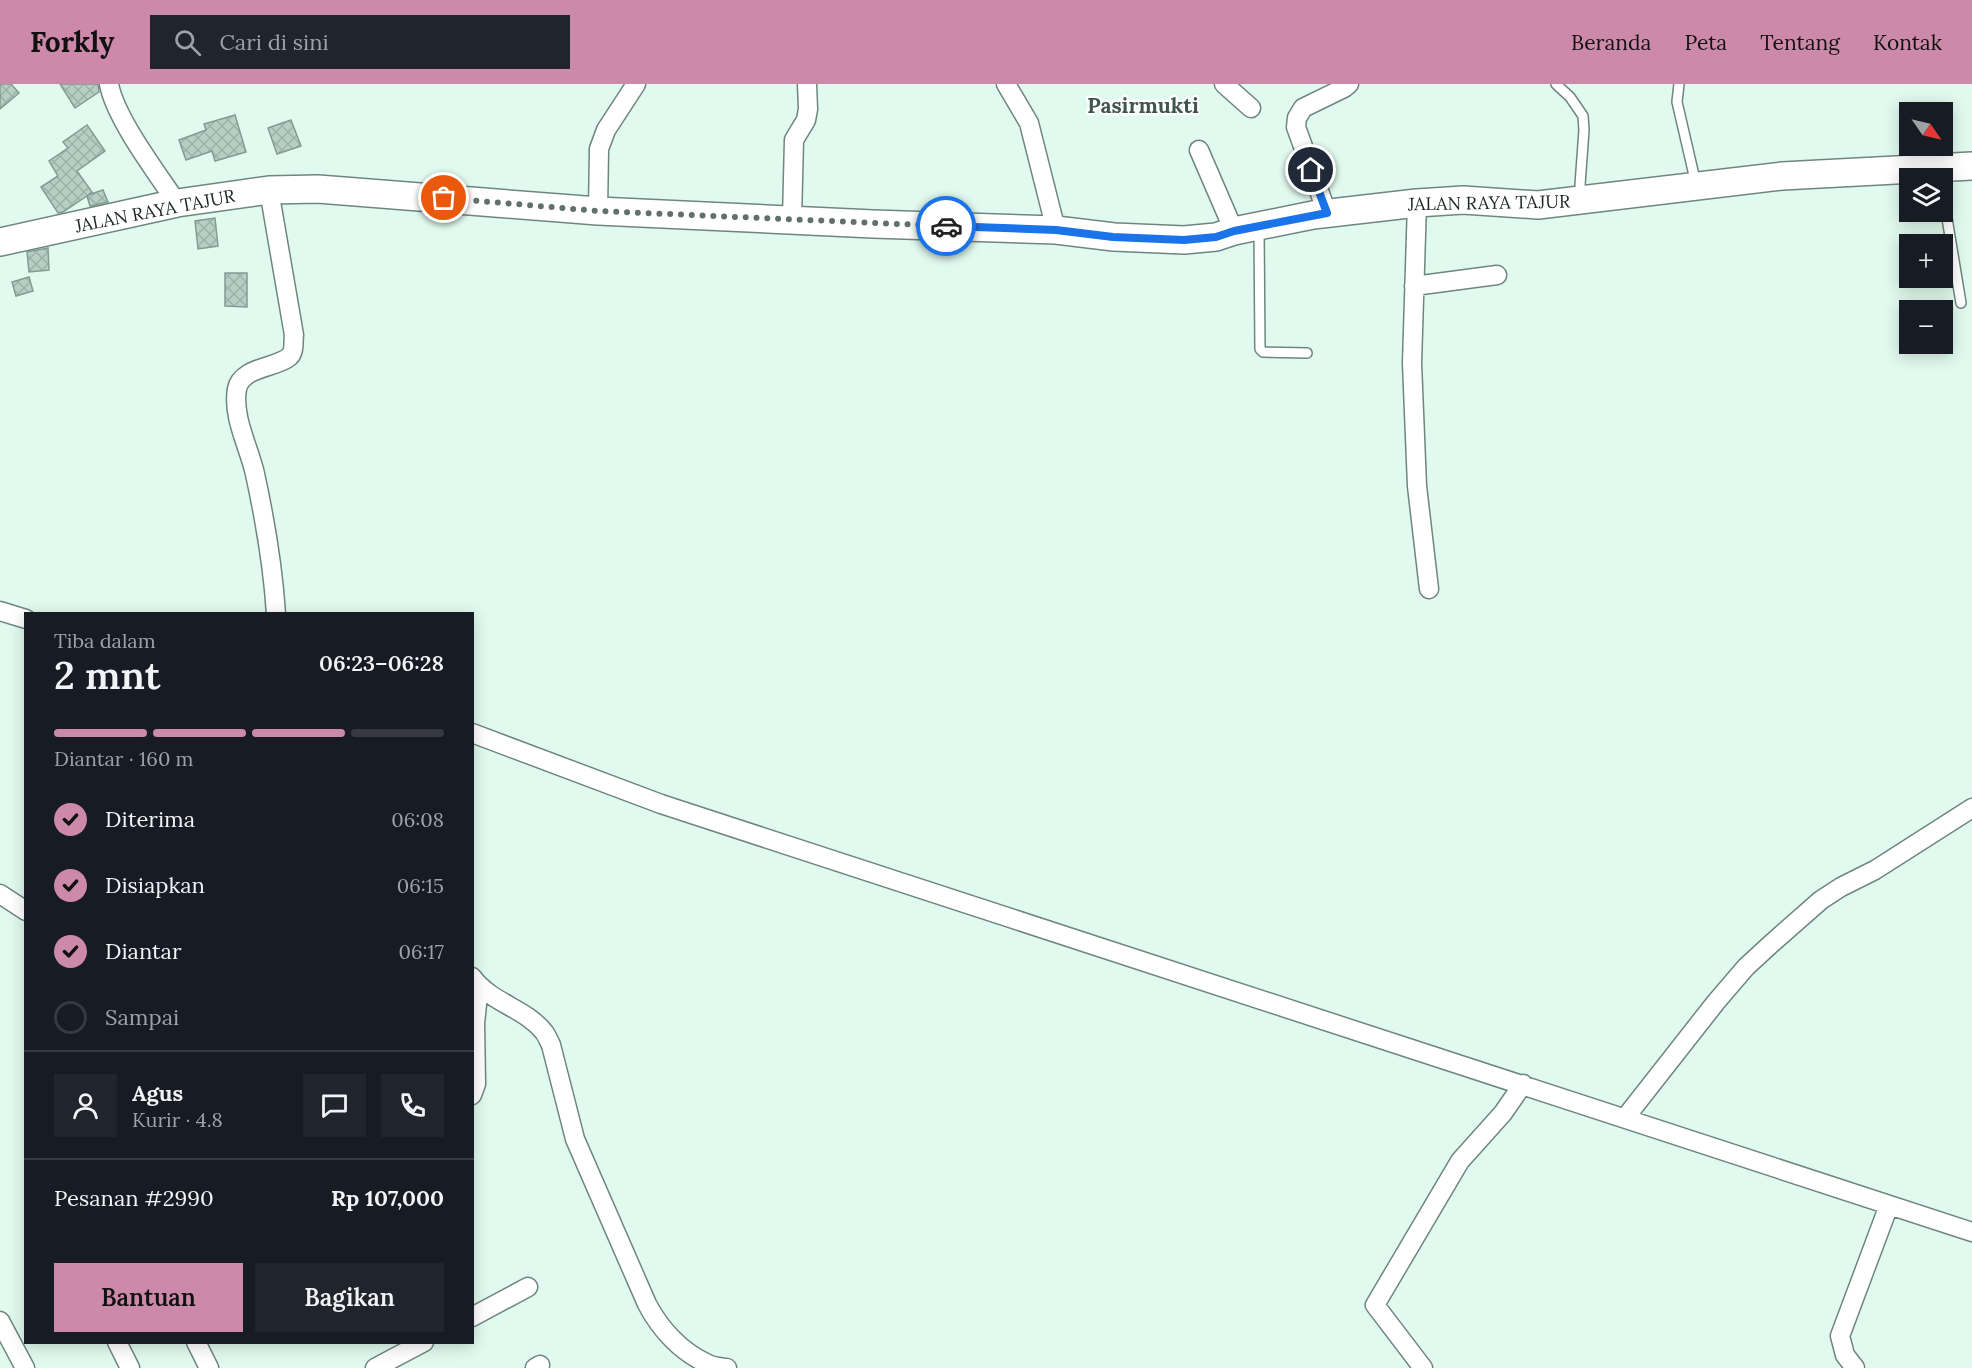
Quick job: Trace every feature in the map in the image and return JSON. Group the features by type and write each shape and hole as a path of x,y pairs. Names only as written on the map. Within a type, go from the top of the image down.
{"main road":[{"name":"JALAN RAYA TAJUR","path":"1953,173 1972,166"},
{"name":"JALAN RAYA TAJUR","path":"0,242 177,203 269,190 356,191 598,211 1056,230 1113,237 1184,240 1216,237 1327,213 1417,203 1463,200 1538,205 1782,177 1899,178"}],"street":[{"path":"109,84 118,109 177,203"},
{"path":"598,211 599,149 606,130 636,84"},
{"path":"792,219 794,140 806,120 807,84"},
{"path":"1006,84 1029,123 1056,230"},
{"path":"1224,84 1251,108"},
{"path":"1327,213 1296,127 1297,118 1303,108 1349,84"},
{"path":"1199,150 1246,229"},
{"path":"269,190 294,335 293,351 289,357 254,371 242,380 237,387 237,402 255,471 274,577 276,612"},
{"path":"1417,203 1412,363 1417,486 1429,590"},
{"path":"1414,286 1497,275"},
{"path":"0,611 24,618"},
{"path":"474,735 661,804 1523,1084 1972,1233"},
{"path":"1625,1118 1716,1002 1746,967 1771,944 1821,900 1875,870 1972,808"},
{"path":"0,894 24,910"},
{"path":"474,1090 476,1084 476,981"},
{"path":"476,981 491,996 525,1016 544,1032 551,1045 575,1139 657,1323 684,1348 709,1365 727,1368"},
{"path":"1423,1368 1375,1305 1460,1161 1503,1113 1523,1084"},
{"path":"1855,1368 1845,1355 1840,1336 1889,1205"},
{"path":"474,1316 528,1287"},
{"path":"0,1321 25,1368"},
{"path":"118,1344 130,1368"},
{"path":"197,1344 209,1368"},
{"path":"375,1368 420,1344"}],"lane":[{"path":"1556,84 1570,97 1582,116 1584,130 1580,184 1584,200"},
{"path":"1679,84 1677,102 1697,186"},
{"path":"1948,222 1961,303"},
{"path":"1246,229 1260,349 1263,352 1307,353"}],"building":[{"path":"0,84 11,84 19,93 0,109"},
{"path":"60,84 98,84 99,92 75,108"},
{"path":"235,115 246,152 215,161 212,151 186,160 179,140 206,130 204,124"},
{"path":"291,120 301,146 277,154 268,128"},
{"path":"87,125 105,151 77,171 92,192 88,195 103,190 108,202 90,206 87,196 58,213 41,187 58,176 49,161 68,148 63,142"},
{"path":"215,218 218,246 198,249 195,221"},
{"path":"48,248 49,270 29,272 27,252"},
{"path":"225,273 247,273 247,307 225,306"},
{"path":"29,277 33,291 16,296 12,282"}],"way so far":[{"path":"444,198 598,211 946,226"}],"district":[{"name":"Pasirmukti","path":"1143,106"}],"route":[{"path":"946,226 1056,230 1113,237 1184,240 1216,237 1234,231 1327,213 1311,170"}]}
